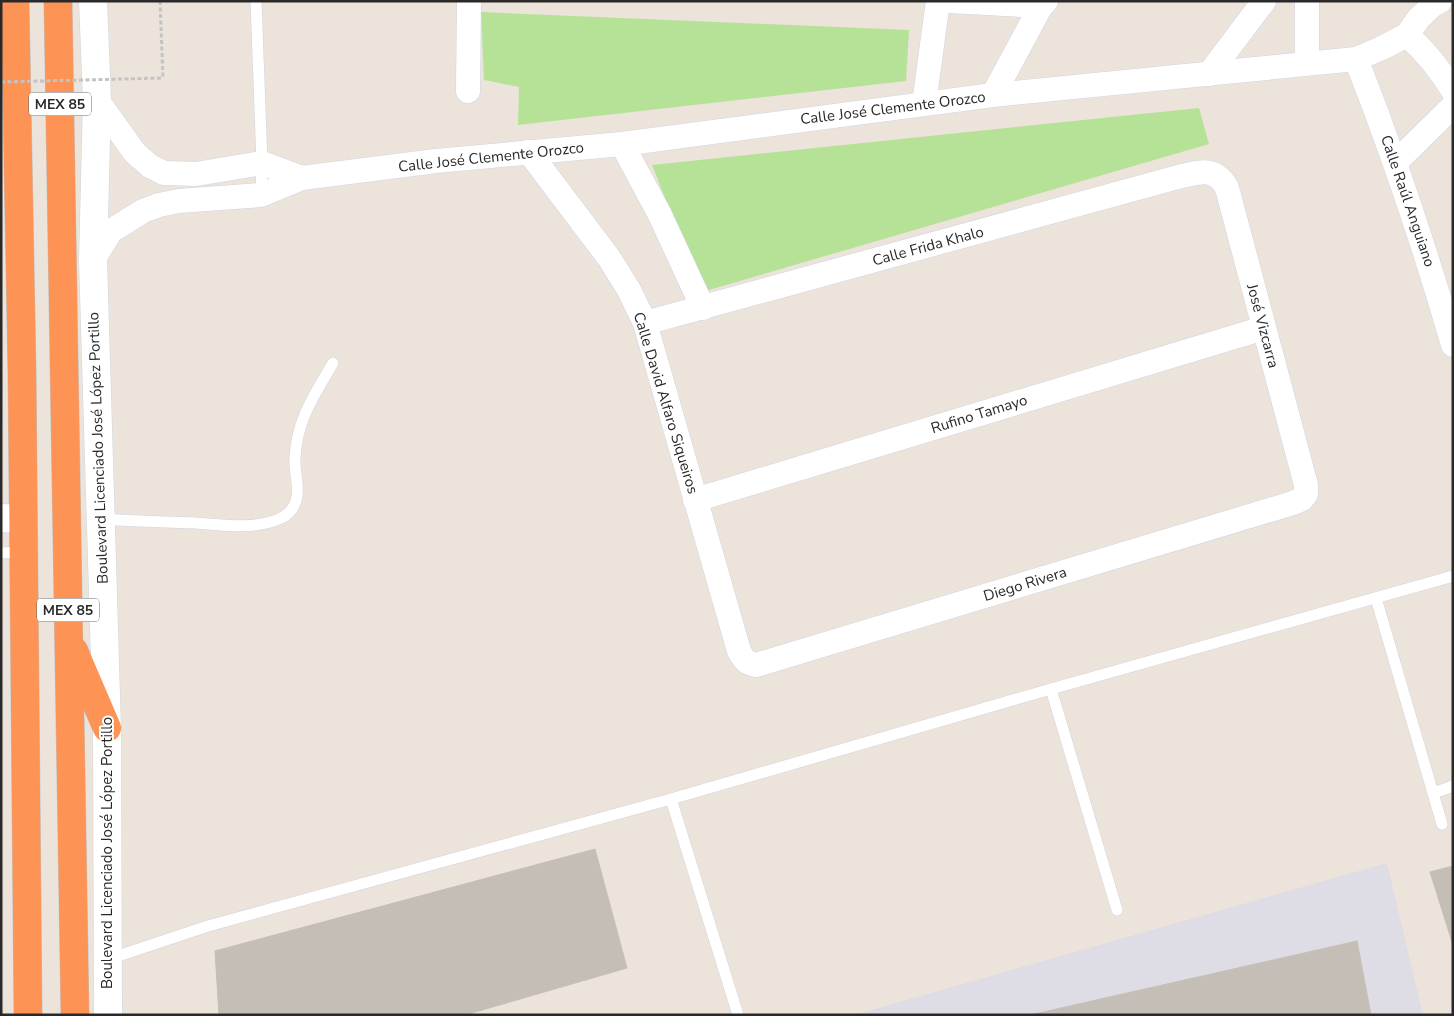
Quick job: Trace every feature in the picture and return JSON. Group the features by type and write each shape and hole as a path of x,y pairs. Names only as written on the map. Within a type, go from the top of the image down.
{"highway":[{"name":"MEX 85","path":"15,1 12,553 28,1015"},
{"name":"Boulevard Licenciado José López Portillo","path":"58,1 76,1015"},
{"path":"69,638 107,728"}],"street":[{"name":"Boulevard Licenciado José López Portillo","path":"93,1 96,100 93,260 107,728 108,1015"},
{"path":"468,92 469,1"},
{"path":"924,104 938,1"},
{"path":"950,1 1044,4 994,95"},
{"path":"1209,74 1264,1"},
{"path":"1307,1 1307,63"},
{"path":"1440,1 1419,18 1407,35 1424,51 1453,91"},
{"name":"Calle José Clemente Orozco","path":"93,260 111,231 143,211 179,201 261,195 302,178 436,161 622,144 994,95 1356,58 1382,48 1407,35"},
{"name":"Calle Raúl Anguiano","path":"1356,58 1443,276 1453,345"},
{"path":"96,100 135,152 150,166 164,173 196,174 262,163"},
{"path":"1396,162 1453,106"},
{"path":"622,144 660,215 703,308"},
{"name":"Calle David Alfaro Siqueiros","path":"529,152 609,258 629,290 645,323 739,651"},
{"name":"Calle José Clemente Orozco","path":"262,163 302,178"},
{"name":"Calle Frida Khalo","path":"645,323 1178,176 1212,172"},
{"name":"José Vizcarra","path":"1212,172 1222,178 1226,188 1306,486"},
{"name":"Rufino Tamayo","path":"695,500 1264,328"},
{"name":"Diego Rivera","path":"739,651 744,661 756,665 1292,503 1302,499 1306,494 1306,486"}],"lane":[{"path":"256,1 262,163 261,195"},
{"path":"100,519 229,526 260,524 280,519 289,513 298,495 295,460 298,433 308,406 333,363"},
{"path":"107,959 208,926 671,800 1051,689 1453,576"},
{"path":"1376,598 1442,824"},
{"path":"1051,689 1117,910"},
{"path":"1434,793 1453,786"},
{"path":"671,800 738,1015"}],"path":[{"path":"1,82 163,78 160,1"}],"shaded area":[{"path":"1387,863 1423,1015 854,1015"}],"green space":[{"path":"481,12 909,30 906,81 518,125 519,87 484,80"},
{"path":"1199,108 1209,144 702,292 652,165"}],"building":[{"path":"595,849 627,968 465,1015 219,1015 215,951"},
{"path":"1453,866 1453,945 1430,872"},
{"path":"1357,941 1371,1015 1030,1015"}]}
